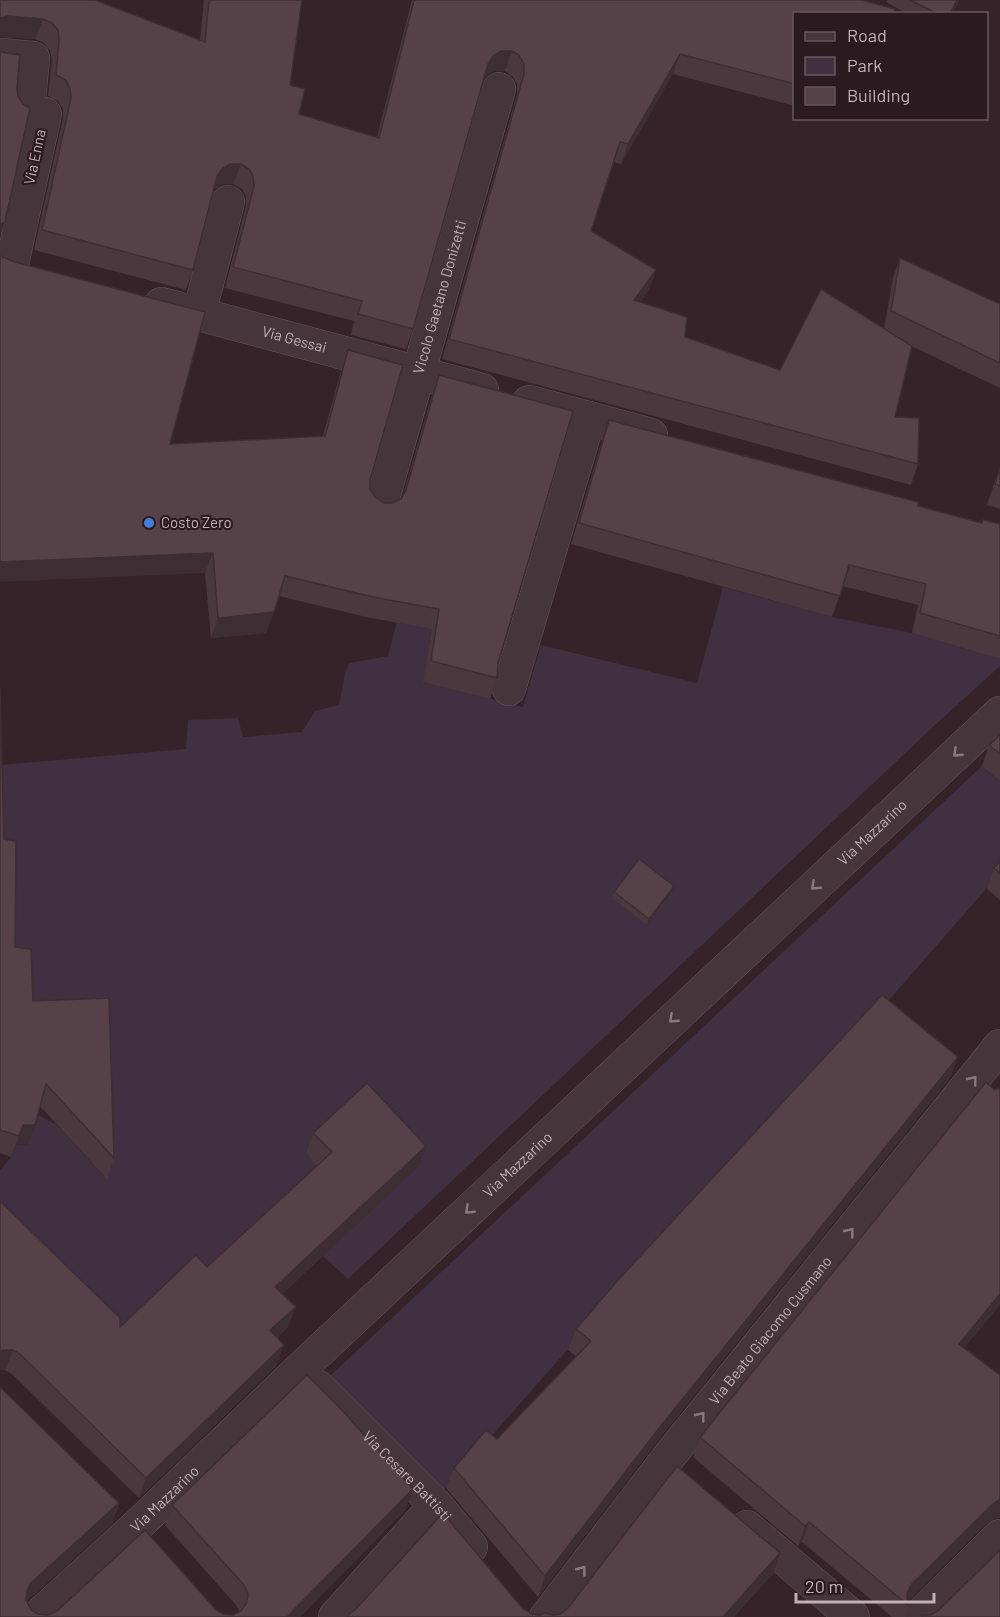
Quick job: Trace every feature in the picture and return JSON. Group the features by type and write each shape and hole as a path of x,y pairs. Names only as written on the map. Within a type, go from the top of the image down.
{"street":[{"name":"Via Enna","path":"0,55 33,58 28,110 45,114 6,262"},
{"name":"Vicolo Gaetano Donizetti","path":"381,505 499,89"},
{"path":"199,314 228,202"},
{"path":"6,262 45,273"},
{"name":"Via Gessai","path":"133,296 680,443"},
{"path":"509,689 589,418"},
{"name":"Via Mazzarino","path":"37,1617 139,1524 300,1369 1000,713"},
{"name":"Via Beato Giacomo Cusmano","path":"533,1614 667,1459 1000,1046"},
{"name":"Via Cesare Battisti","path":"300,1369 436,1505 486,1565"},
{"path":"667,1459 693,1482"},
{"path":"115,1500 162,1550"},
{"path":"335,1617 436,1505"},
{"path":"729,1512 853,1617"},
{"path":"918,1617 1000,1536"}],"green space":[{"path":"723,587 832,617 912,633 1000,659 1000,666 348,1279 323,1256 419,1166 335,1184 123,1349 0,1228 0,1171 11,1157 16,1145 6,1098 57,1125 106,1178 0,967 0,765 186,749 188,720 238,718 243,737 302,732 315,711 339,705 349,663 388,656 397,622 432,629 424,682 523,707 541,645 697,683"},
{"path":"982,766 1000,781 1000,873 875,1016 608,1304 443,1491 330,1376"}],"building":[{"path":"0,0 95,0 205,42 209,0 302,0 290,85 305,89 299,114 379,138 414,0 862,0 895,9 894,12 793,12 793,83 680,54 628,144 620,142 591,231 656,270 634,300 687,317 685,337 780,370 821,289 912,346 895,417 919,418 918,464 449,339 524,74 524,64 519,55 512,51 501,51 493,56 488,64 413,329 358,314 362,301 233,267 254,186 253,176 249,169 241,164 230,164 217,176 193,270 42,230 71,98 70,89 66,80 56,75 59,40 58,30 52,23 43,19 8,16 0,18"},
{"path":"910,0 957,0 951,12 934,12"},
{"path":"0,51 20,55 18,96 23,104 30,108 5,222 0,224"},
{"path":"0,256 15,262 205,312 170,444 325,436 348,350 403,365 370,480 370,489 375,497 384,503 392,503 401,499 406,490 439,375 573,411 498,663 497,678 431,661 439,609 373,597 285,576 274,612 218,618 213,553 0,562"},
{"path":"900,258 1000,304 1000,363 891,311"},
{"path":"609,420 918,502 918,506 982,523 983,520 1000,524 1000,636 920,613 926,584 849,565 840,596 579,523"},
{"path":"1000,468 1000,486 995,484"},
{"path":"0,687 4,839 16,841 15,947 31,949 33,1001 109,998 114,1158 46,1084 35,1125 23,1125 19,1136 0,1130"},
{"path":"1000,735 1000,754 989,745"},
{"path":"639,859 674,886 649,919 614,892"},
{"path":"1000,861 1000,873 994,868"},
{"path":"882,995 958,1057 660,1427 545,1576 454,1468 486,1430 497,1439 591,1341 576,1329 619,1279"},
{"path":"986,1082 995,1090 997,1088 1000,1090 1000,1294 959,1344 1000,1375 1000,1499 912,1584 907,1593 909,1606 809,1522 805,1526 700,1437"},
{"path":"367,1083 426,1146 275,1287 296,1307 270,1330 284,1345 146,1478 20,1354 13,1350 0,1351 0,1201 120,1318 120,1327 196,1255 207,1267 332,1152 313,1133"},
{"path":"307,1375 413,1489 287,1617 0,1617 0,1387 119,1503 31,1583 26,1600 31,1610 38,1614 48,1615 57,1611 145,1530 216,1610 223,1614 233,1615 241,1611 247,1602 248,1594 244,1585 172,1505"},
{"path":"677,1466 780,1553 723,1617 347,1617 443,1513 523,1609 532,1614 560,1614 568,1608"},
{"path":"1000,1550 1000,1617 923,1617 921,1615 930,1615 938,1611"}],"place":[{"name":"Costo Zero","path":"149,523"}]}
